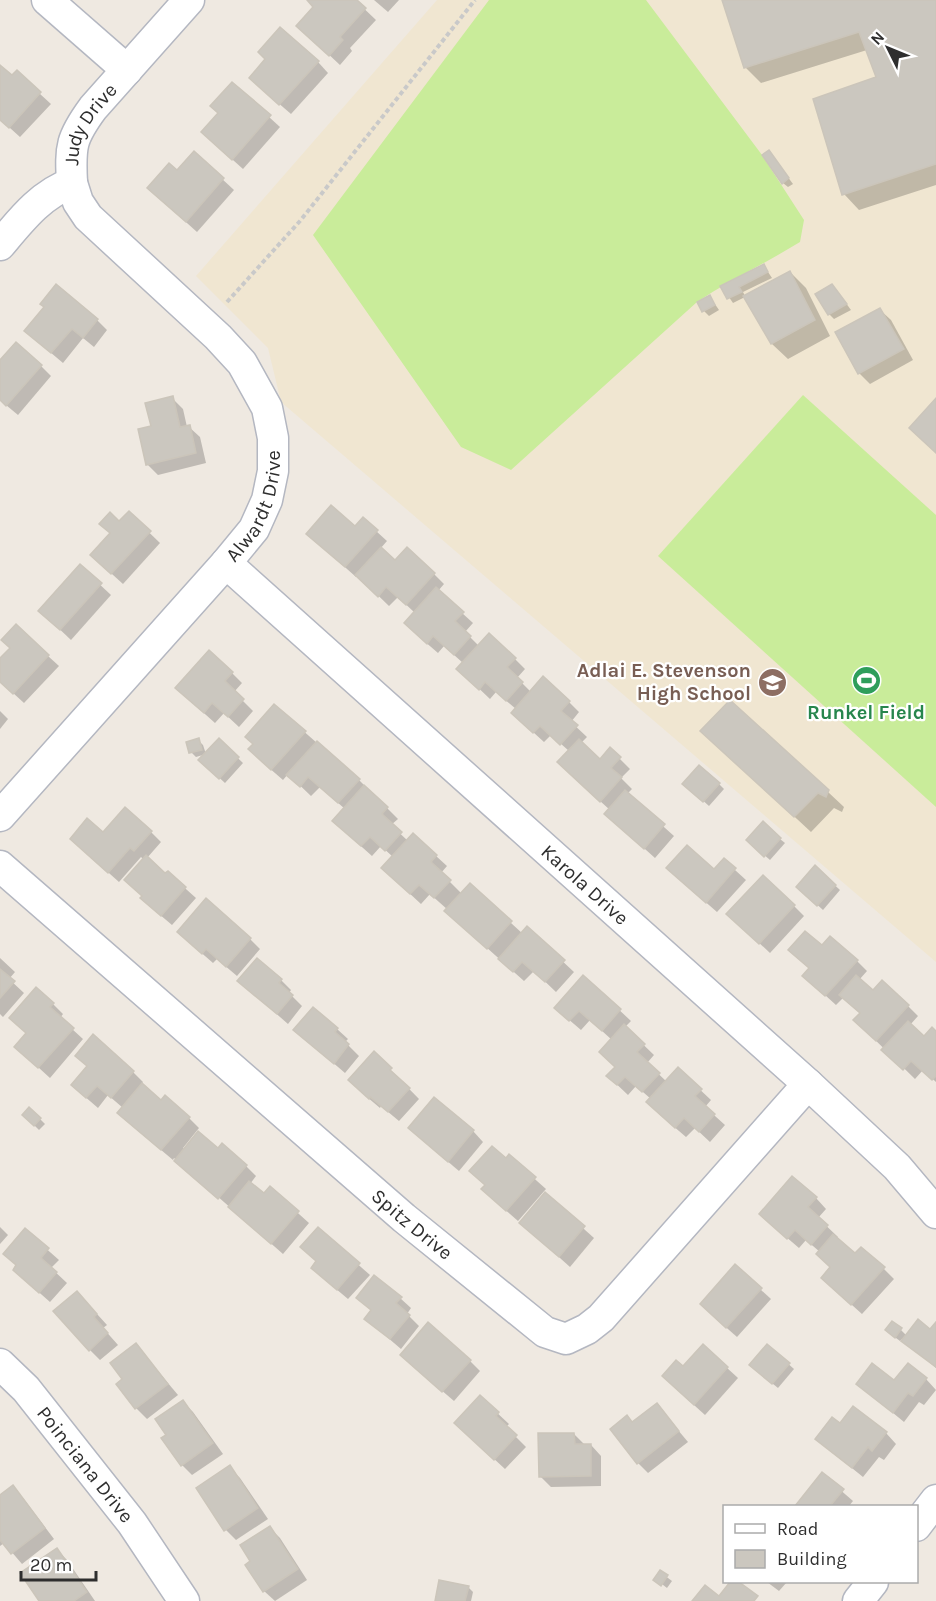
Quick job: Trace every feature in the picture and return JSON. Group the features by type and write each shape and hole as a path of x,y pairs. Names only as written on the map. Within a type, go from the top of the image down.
{"street":[{"path":"48,0 127,70"},
{"name":"Judy Drive","path":"0,244 31,210 56,189 72,183 72,144 81,125 189,0"},
{"name":"Alwardt Drive","path":"0,816 254,529 267,500 273,471 273,438 267,408 242,363 218,337 88,218 78,202 72,183"},
{"name":"Karola Drive","path":"226,563 808,1084 897,1167 936,1213"},
{"name":"Spitz Drive","path":"0,866 404,1218 545,1332 566,1339 587,1329 601,1318 808,1084"},
{"name":"Poinciana Drive","path":"0,1364 26,1389 132,1523 184,1601"},
{"path":"918,1523 936,1500"},
{"path":"858,1601 872,1583"}],"path":[{"path":"227,302 300,221 475,0"}],"shaded area":[{"name":"Adlai E. Stevenson High School","path":"437,0 936,0 936,962 281,402 268,348 196,276"}],"green space":[{"path":"489,0 646,0 762,155 804,220 800,242 697,302 511,470 461,447 313,235"},
{"name":"Runkel Field","path":"803,395 936,515 936,807 658,556"}],"building":[{"path":"307,0 357,0 366,8 340,37 343,40 329,56 296,26 313,7"},
{"path":"722,0 936,0 936,164 842,195 813,99 876,77 859,32 744,68"},
{"path":"280,27 319,61 279,105 249,78 265,59 258,52"},
{"path":"0,65 12,75 17,70 41,92 9,128 0,120"},
{"path":"232,82 271,115 232,160 201,132 218,113 210,106"},
{"path":"769,150 789,178 782,184 762,155"},
{"path":"194,151 224,178 186,222 147,188 169,163 177,170"},
{"path":"764,264 768,272 739,287 742,292 727,299 720,286"},
{"path":"790,271 815,320 771,344 743,296"},
{"path":"56,284 98,319 83,338 72,329 51,353 24,331 44,307 40,304"},
{"path":"832,284 847,304 828,315 815,294"},
{"path":"710,295 715,305 702,312 697,302"},
{"path":"880,308 904,349 858,374 835,332"},
{"path":"16,342 42,365 6,406 0,400 0,360"},
{"path":"173,396 180,427 190,425 196,453 146,465 138,429 151,426 145,403"},
{"path":"936,398 936,453 909,428"},
{"path":"331,505 355,526 363,517 378,530 345,567 306,534"},
{"path":"129,511 151,531 111,574 90,555 110,533 99,524 110,512 119,521"},
{"path":"381,547 395,560 407,547 435,573 406,605 386,587 378,597 355,575"},
{"path":"80,564 102,583 60,630 38,611"},
{"path":"436,587 464,612 455,621 471,636 454,655 433,636 427,644 404,623"},
{"path":"16,624 49,655 13,694 0,682 0,658 10,648 1,640"},
{"path":"489,633 516,658 507,667 523,682 506,701 485,682 479,690 456,669"},
{"path":"209,650 233,672 225,681 244,699 228,717 212,703 204,713 175,688"},
{"path":"543,676 570,701 561,711 578,725 560,745 540,726 533,733 511,713"},
{"path":"730,700 829,790 826,797 818,793 794,817 700,731"},
{"path":"274,704 306,731 271,770 248,749 253,744 245,737"},
{"path":"199,738 202,750 189,753 186,742"},
{"path":"219,738 239,757 219,779 198,760"},
{"path":"579,739 600,759 610,747 621,757 611,768 622,777 600,802 557,762"},
{"path":"317,741 360,779 338,803 308,777 300,787 286,775"},
{"path":"699,765 720,783 703,802 682,784"},
{"path":"364,785 388,807 382,814 402,832 385,851 370,837 361,846 332,821"},
{"path":"625,790 665,824 644,849 604,814"},
{"path":"125,807 152,831 134,851 130,848 108,873 70,839 87,818 103,832"},
{"path":"763,821 781,838 764,857 746,840"},
{"path":"413,833 437,855 431,862 451,880 434,898 419,885 410,894 381,868"},
{"path":"687,845 714,869 724,858 736,868 706,903 666,868"},
{"path":"146,855 165,873 168,871 186,887 161,916 124,880"},
{"path":"815,865 836,885 817,906 796,887"},
{"path":"763,875 795,905 759,944 726,914"},
{"path":"470,883 512,921 487,949 444,911"},
{"path":"206,898 251,938 226,967 206,949 202,954 177,932"},
{"path":"527,926 565,960 545,982 522,962 513,972 498,959"},
{"path":"805,931 822,945 830,936 858,960 825,996 802,976 809,968 788,950"},
{"path":"257,958 282,979 279,983 293,995 277,1014 237,981"},
{"path":"0,969 15,981 0,998"},
{"path":"583,975 621,1009 602,1031 579,1011 569,1021 554,1008"},
{"path":"856,975 873,990 882,980 909,1005 876,1041 853,1020 860,1013 839,995"},
{"path":"36,987 54,1003 50,1007 74,1028 38,1068 14,1047 26,1033 9,1018"},
{"path":"313,1007 338,1028 335,1032 349,1044 334,1064 293,1030"},
{"path":"908,1021 924,1036 932,1027 936,1031 936,1076 932,1080 911,1061 903,1070 881,1050"},
{"path":"624,1024 645,1044 637,1052 660,1073 642,1092 625,1077 617,1085 606,1076 615,1067 599,1052"},
{"path":"93,1034 134,1071 111,1098 97,1086 86,1098 71,1085 87,1066 75,1056"},
{"path":"374,1051 410,1088 388,1112 348,1080"},
{"path":"678,1067 702,1089 695,1096 715,1114 699,1132 684,1118 675,1128 646,1102"},
{"path":"142,1083 161,1100 165,1095 190,1117 161,1150 117,1113"},
{"path":"434,1097 474,1130 448,1162 408,1128"},
{"path":"29,1107 41,1118 34,1126 22,1115"},
{"path":"198,1131 218,1148 222,1143 247,1165 218,1199 174,1161"},
{"path":"492,1146 506,1158 509,1154 536,1177 506,1211 481,1189 485,1185 469,1171"},
{"path":"792,1176 817,1197 808,1207 828,1225 811,1245 795,1230 787,1239 759,1214"},
{"path":"249,1181 264,1193 270,1186 299,1211 271,1244 228,1207"},
{"path":"545,1192 585,1226 559,1257 519,1223"},
{"path":"318,1227 360,1263 337,1290 311,1268 316,1261 300,1247"},
{"path":"25,1228 49,1248 41,1258 57,1272 39,1293 13,1270 16,1265 3,1254"},
{"path":"833,1234 855,1253 861,1247 885,1267 851,1305 821,1278 830,1267 816,1254"},
{"path":"735,1264 762,1288 726,1328 700,1304"},
{"path":"374,1275 402,1297 396,1303 410,1315 390,1339 364,1319 371,1310 356,1298"},
{"path":"77,1291 97,1314 94,1317 108,1333 89,1351 53,1311"},
{"path":"918,1319 930,1329 936,1322 936,1367 901,1341"},
{"path":"892,1321 902,1328 895,1338 885,1330"},
{"path":"428,1322 471,1360 442,1392 400,1355"},
{"path":"136,1343 168,1384 135,1409 116,1384 122,1379 110,1363"},
{"path":"703,1344 728,1367 694,1405 662,1376 676,1360 683,1366"},
{"path":"767,1344 790,1363 772,1384 749,1365"},
{"path":"872,1363 894,1380 908,1363 927,1378 913,1396 908,1393 893,1413 856,1384"},
{"path":"480,1395 499,1412 496,1416 517,1435 494,1460 454,1423"},
{"path":"183,1400 213,1443 181,1466 161,1438 166,1435 155,1419"},
{"path":"657,1403 679,1431 637,1464 610,1429 627,1415 632,1422"},
{"path":"853,1406 887,1432 872,1451 868,1447 852,1468 815,1439 832,1417 840,1423"},
{"path":"538,1433 574,1433 575,1444 591,1444 591,1476 539,1477"},
{"path":"230,1465 258,1508 224,1531 196,1488"},
{"path":"822,1472 844,1489 831,1505 796,1505"},
{"path":"13,1485 45,1528 11,1554 0,1540 0,1495"},
{"path":"270,1526 298,1569 263,1592 245,1565 250,1561 240,1545"},
{"path":"57,1548 87,1592 74,1601 39,1601 20,1573"},
{"path":"660,1570 668,1575 661,1586 653,1580"},
{"path":"439,1580 469,1586 465,1601 435,1601"},
{"path":"729,1583 740,1583 758,1596 754,1601 692,1601 705,1585 719,1596"}],"place":[{"name":"Runkel Field","path":"866,681"},
{"name":"Adlai E. Stevenson High School","path":"772,682"}]}
